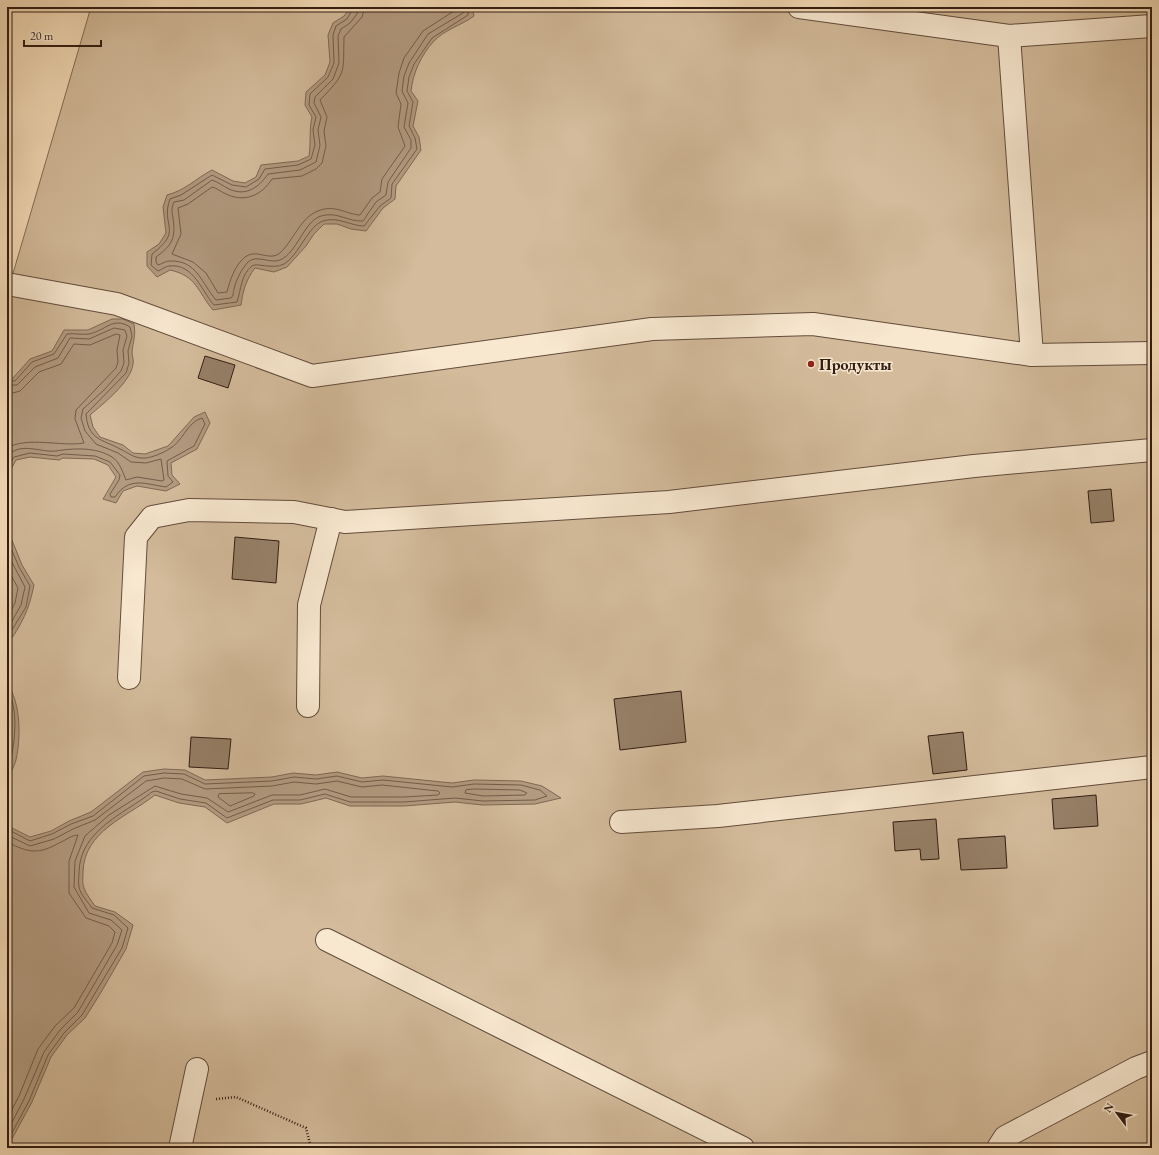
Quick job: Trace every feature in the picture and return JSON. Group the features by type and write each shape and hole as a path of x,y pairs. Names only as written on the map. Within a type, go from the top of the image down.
{"street":[{"path":"799,7 1009,36 1152,26"},
{"path":"1009,36 1032,355"},
{"path":"7,284 117,304 312,376 652,329 813,324 1032,355 1152,353"},
{"path":"129,678 136,537 152,517 189,510 294,512 345,522 669,502 974,466 1152,450"},
{"path":"308,706 310,605 331,519"},
{"path":"621,822 718,816 1152,767"},
{"path":"327,940 743,1148"},
{"path":"998,1148 1005,1137 1136,1068 1152,1062"},
{"path":"180,1148 197,1069"}],"path":[{"path":"190,1103 236,1097 306,1128 311,1148"}],"shaded area":[{"path":"91,7 1152,7 1152,1148 7,1148 7,294"}],"water":[{"path":"351,7 472,7 474,16 438,37 425,52 418,64 411,91 418,101 413,126 419,137 421,150 396,186 395,199 383,208 366,231 351,229 337,224 324,224 287,267 274,272 255,268 245,285 241,305 213,310 196,285 186,276 170,270 157,277 147,266 147,252 159,244 166,233 163,207 167,195 185,187 212,170 233,181 245,183 256,177 261,165 298,161 309,156 312,117 305,105 306,92 325,75 330,62 328,35 333,23 344,16"},
{"path":"112,319 123,319 134,324 135,335 132,352 133,364 131,371 122,385 109,399 90,415 93,427 100,437 123,445 133,453 145,454 168,446 194,417 205,412 210,423 197,449 171,463 172,475 180,484 166,491 137,486 123,491 116,503 103,499 116,477 108,465 94,459 63,458 59,460 30,457 16,460 9,473 7,471 7,375 13,378 30,359 52,351 64,330 88,330"},
{"path":"7,528 22,565 34,585 30,602 24,616 7,645"},
{"path":"7,683 15,700 19,720 19,741 16,760 7,781"},
{"path":"164,769 185,770 205,780 272,777 293,773 316,775 337,772 362,778 383,776 452,783 474,780 521,781 542,786 561,798 535,804 482,805 455,802 404,806 350,806 326,798 301,804 274,804 227,823 205,807 179,803 155,795 120,818 99,835 85,858 83,885 95,906 115,912 133,925 126,949 100,994 85,1018 67,1035 51,1057 32,1102 7,1148 7,821 10,827 30,837 51,831 69,821 91,812 143,772"}],"building":[{"path":"205,356 235,365 228,388 198,378"},
{"path":"1111,489 1114,521 1091,523 1088,491"},
{"path":"235,537 279,541 276,583 232,579"},
{"path":"681,691 686,742 620,750 614,699"},
{"path":"963,732 967,770 933,774 928,736"},
{"path":"191,737 231,739 228,769 189,767"},
{"path":"1096,795 1098,826 1054,829 1052,799"},
{"path":"936,819 939,859 921,860 920,849 895,851 893,822"},
{"path":"1005,836 1007,868 961,870 958,839"}],"place":[{"name":"Продукты","path":"811,364"}]}
